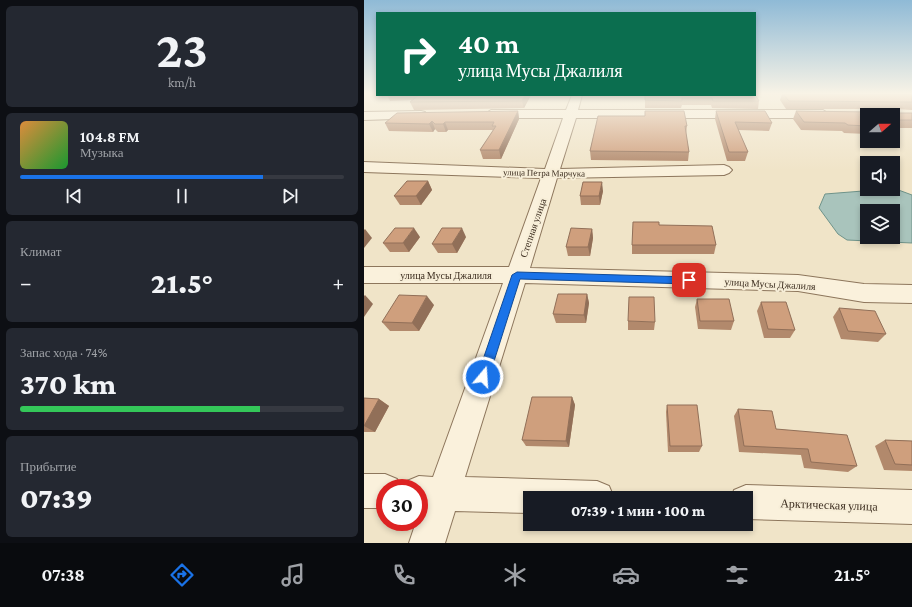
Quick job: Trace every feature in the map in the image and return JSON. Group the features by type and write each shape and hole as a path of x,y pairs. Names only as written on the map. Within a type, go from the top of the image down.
{"street":[{"name":"Степная улица","path":"427,543 431,493 517,275 569,119"},
{"name":"улица Петра Марчука","path":"364,168 551,174 724,170"},
{"name":"улица Мусы Джалиля","path":"364,275 517,275 798,283 864,293 912,294"},
{"path":"364,491 376,491"},
{"path":"431,493 523,496"},
{"name":"Арктическая улица","path":"753,502 912,507"}],"water":[{"path":"860,191 860,196 900,196 900,191 912,195 912,243 900,242 900,204 860,204 860,241 847,240 838,234 819,208 825,194"}],"building":[{"path":"389,119 514,119 499,150 480,150 496,126 492,126 494,122 445,122 443,124 435,124 432,121 429,124 385,123"},
{"path":"597,119 686,119 687,126 685,126 689,152 590,151"},
{"path":"719,119 770,119 772,123 735,122 748,152 729,152"},
{"path":"802,119 860,119 860,126 848,125 845,123 804,122"},
{"path":"407,181 428,181 416,196 394,196"},
{"path":"583,182 602,182 599,196 580,196"},
{"path":"633,222 659,222 659,225 712,226 716,245 632,245"},
{"path":"395,228 414,228 403,243 383,243"},
{"path":"442,228 462,228 452,244 432,244"},
{"path":"571,228 592,229 588,247 566,247"},
{"path":"558,294 587,294 584,315 553,314"},
{"path":"399,295 427,296 412,323 382,322"},
{"path":"629,297 654,297 655,322 628,321"},
{"path":"697,299 729,299 734,321 700,321"},
{"path":"761,302 786,302 795,330 768,329"},
{"path":"839,308 875,311 886,334 848,331"},
{"path":"532,397 572,397 566,441 522,440"},
{"path":"364,398 379,399 364,426"},
{"path":"667,405 697,405 702,446 670,446"},
{"path":"738,409 772,411 776,429 847,435 857,466 811,462 808,449 744,446"},
{"path":"885,440 912,441 912,465 895,464"}],"route":[{"path":"483,377 517,275 689,280"}]}
